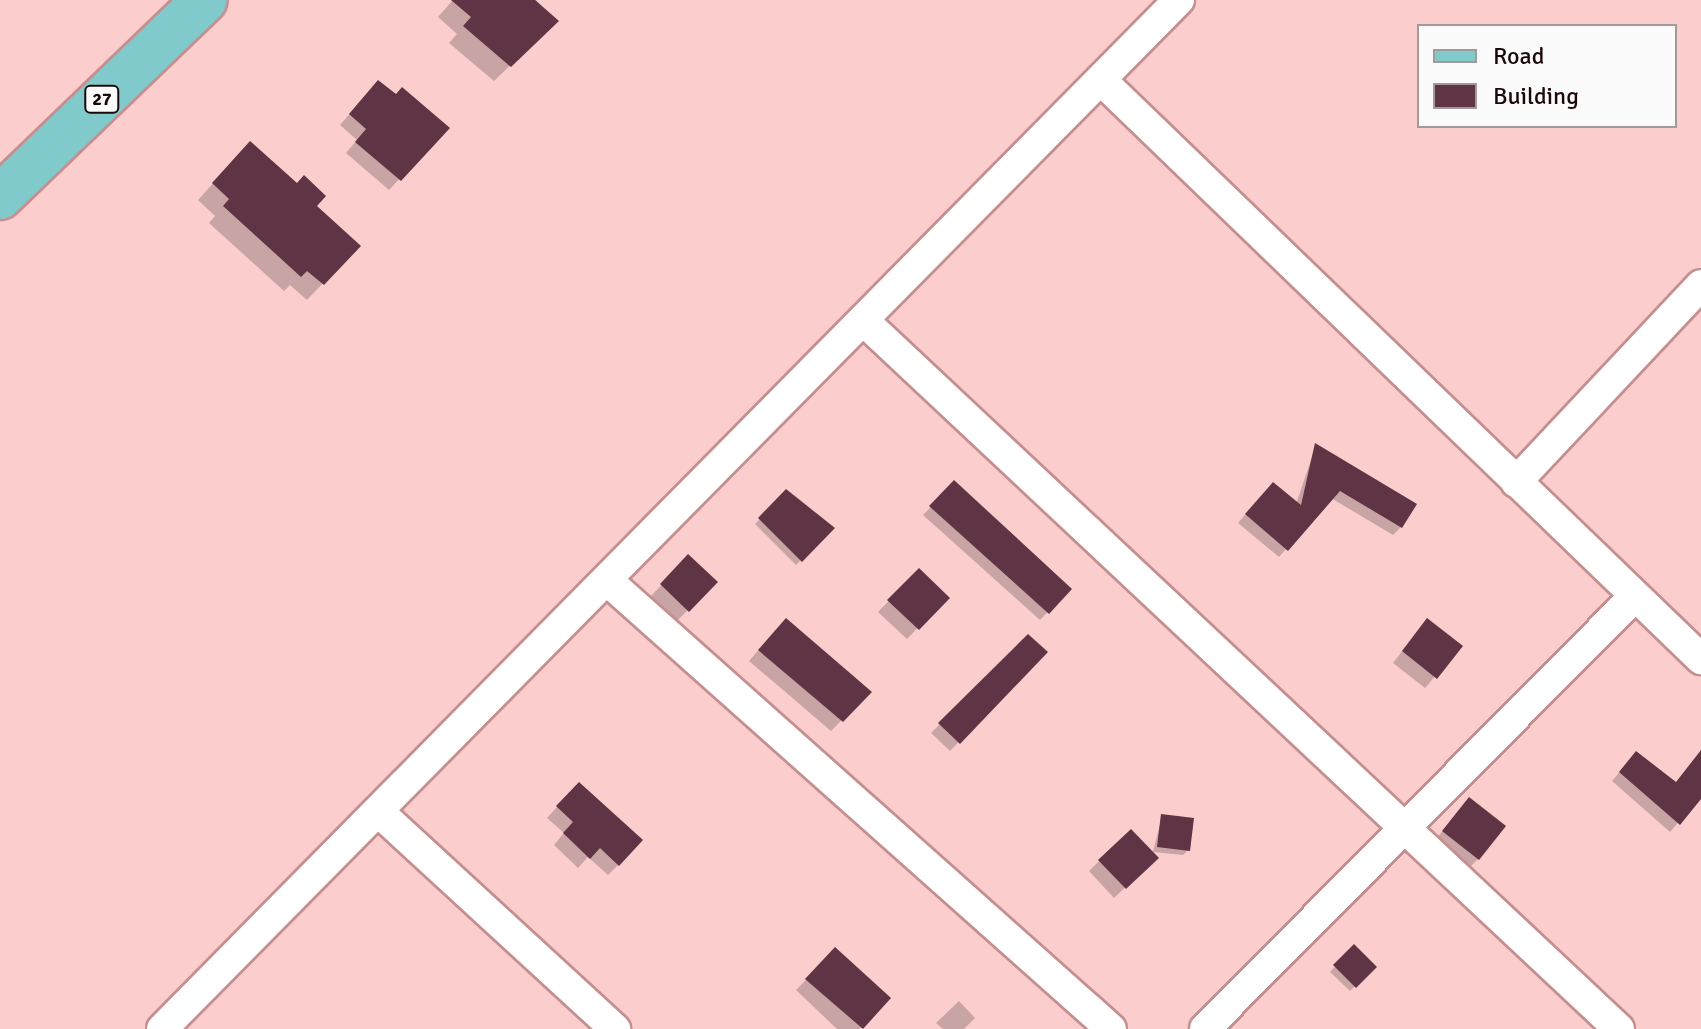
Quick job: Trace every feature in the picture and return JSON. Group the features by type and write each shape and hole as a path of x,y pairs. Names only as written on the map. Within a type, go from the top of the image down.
{"main road":[{"name":"27","path":"0,197 205,0"}],"street":[{"path":"162,1029 609,582 1179,0"},
{"path":"1101,80 1701,659"},
{"path":"1516,482 1701,285"},
{"path":"864,321 1407,826 1619,1029"},
{"path":"609,582 1111,1029"},
{"path":"1205,1029 1634,597"},
{"path":"379,812 615,1029"}],"building":[{"path":"451,0 535,0 559,21 511,67 463,26 471,17"},
{"path":"378,80 396,94 402,87 450,128 401,181 355,142 366,129 349,114"},
{"path":"250,141 297,183 304,175 326,196 317,206 361,246 324,285 307,271 301,277 223,206 229,199 212,183"},
{"path":"1315,443 1417,504 1402,528 1340,491 1288,551 1245,514 1273,482 1301,505"},
{"path":"954,480 1072,589 1049,614 929,506"},
{"path":"786,489 835,528 802,562 758,518"},
{"path":"688,554 718,582 689,612 660,584"},
{"path":"919,568 950,598 919,630 887,600"},
{"path":"786,618 872,692 843,722 758,650"},
{"path":"1427,618 1463,646 1437,679 1402,651"},
{"path":"1028,634 1048,652 960,744 938,723"},
{"path":"1701,750 1701,799 1680,825 1619,772 1636,751 1676,782"},
{"path":"579,782 643,840 619,866 600,848 590,859 563,833 573,822 556,806"},
{"path":"1469,797 1506,826 1479,860 1442,831"},
{"path":"1161,814 1194,818 1190,851 1157,847"},
{"path":"1131,829 1159,858 1126,889 1098,860"},
{"path":"1354,944 1377,967 1356,988 1333,965"},
{"path":"835,947 891,998 863,1029 805,979"}]}
